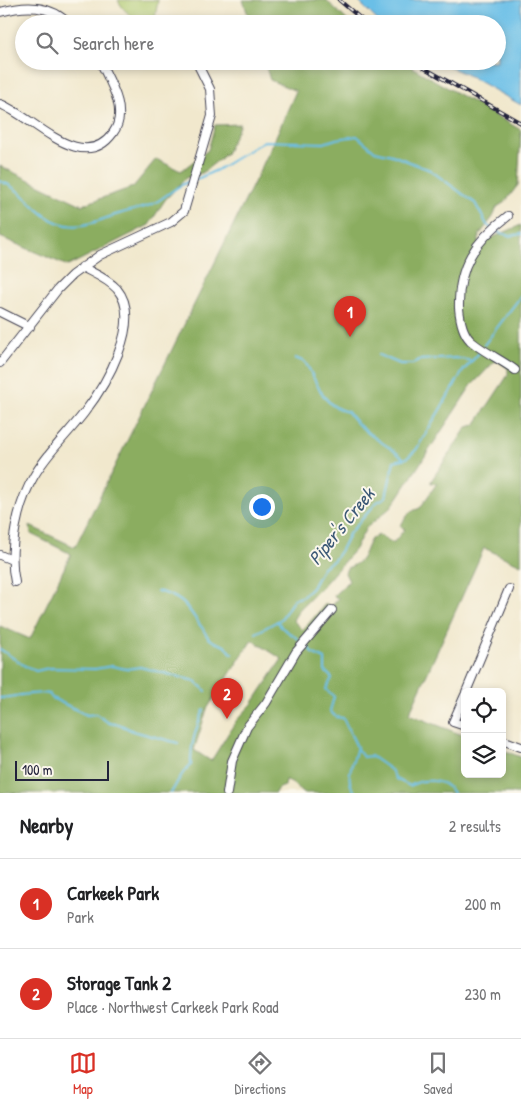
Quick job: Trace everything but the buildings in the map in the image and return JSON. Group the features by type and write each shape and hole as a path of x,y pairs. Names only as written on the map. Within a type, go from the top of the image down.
{"street":[{"path":"0,12 25,7 40,8 57,15"},
{"path":"0,104 24,116 73,147 92,149 106,141 118,123 118,106 113,87 104,70"},
{"path":"0,363 58,290 82,267 100,255 171,222 184,211 200,162 213,107 210,89 200,70"},
{"path":"508,216 473,250 463,270 459,293 460,314 464,330 470,342 516,370"},
{"path":"15,582 12,560 20,510 29,484 41,465 93,400 126,333 127,312 120,294 107,281 82,267"},
{"path":"0,312 30,327"},
{"path":"0,555 12,560"},
{"path":"467,688 509,589"},
{"path":"227,793 232,761 248,727 266,703 296,652 332,610"},
{"path":"461,703 453,722 461,725"},
{"path":"506,741 521,747"}],"green space":[{"path":"118,0 158,0 156,15 130,15 124,10"},
{"path":"243,0 326,0 342,15 248,15"},
{"path":"267,70 417,70 521,130 518,185 505,202 497,207 493,217 480,234 478,244 521,225 521,565 484,548 409,714 461,734 461,778 506,778 506,751 521,757 521,793 305,793 286,779 285,786 277,789 275,793 0,793 0,626 30,639 71,554 31,534 30,526 75,547 269,152 296,91 270,80","holes":["496,360 508,368 508,375 475,425 467,427 431,481 431,483 437,483 420,508 410,512 400,526 405,529 393,543 379,535 371,539 361,560 347,568 345,573 349,581 334,595 335,598 339,598 331,607 326,603 303,630 293,620 299,610 355,549 366,528 390,508 397,499 471,386","252,640 282,659 252,704 236,721 211,761 194,750 207,709"]},
{"path":"240,124 226,154 202,173 186,178 165,200 149,225 68,266 0,237 0,166 82,205 133,187 156,159 181,171 208,150 215,125"}],"water":[{"path":"357,0 521,0 521,105 456,70 506,70 506,15 372,15"}],"waterway":[{"path":"197,179 217,170 264,141 324,143 357,136 375,151 392,155 430,170 475,203 487,225 491,228"},
{"path":"0,181 16,190 51,219 59,223 75,226 149,206 190,181"},
{"path":"495,231 511,236 521,234"},
{"name":"Piper's Creek","path":"484,345 521,296"},
{"name":"Piper's Creek","path":"256,633 281,619 294,599 302,597 312,588 323,567 334,560 349,534 377,502 386,497 394,461 407,458 416,450 463,371 479,353"},
{"path":"379,355 400,364 413,364 419,360 456,358 471,361"},
{"path":"295,358 305,362 321,392 332,405 348,412 367,432 403,458"},
{"path":"157,591 174,597 185,605 209,638 226,647 232,654"},
{"path":"278,621 281,627 298,639"},
{"path":"309,648 312,653 325,659 325,671 332,678 326,689 334,697 330,711 336,717 343,718 357,747 350,772 350,783 356,793"},
{"path":"0,649 36,671 49,668 95,669 112,666 126,669 140,667 195,681 206,691"},
{"path":"0,698 49,694 52,698 87,715 96,714 109,723 178,743"},
{"name":"Piper's Creek","path":"171,793 182,774 191,765 194,737 204,710"},
{"path":"357,749 363,757 371,756 391,770 396,779 410,786 415,783 433,781 445,784 453,793"}],"railway":[{"path":"339,0 356,15"},
{"path":"428,70 521,123"}],"place":[{"name":"Carkeek Park","path":"350,337"},
{"name":"Storage Tank 2","path":"227,719"}]}
